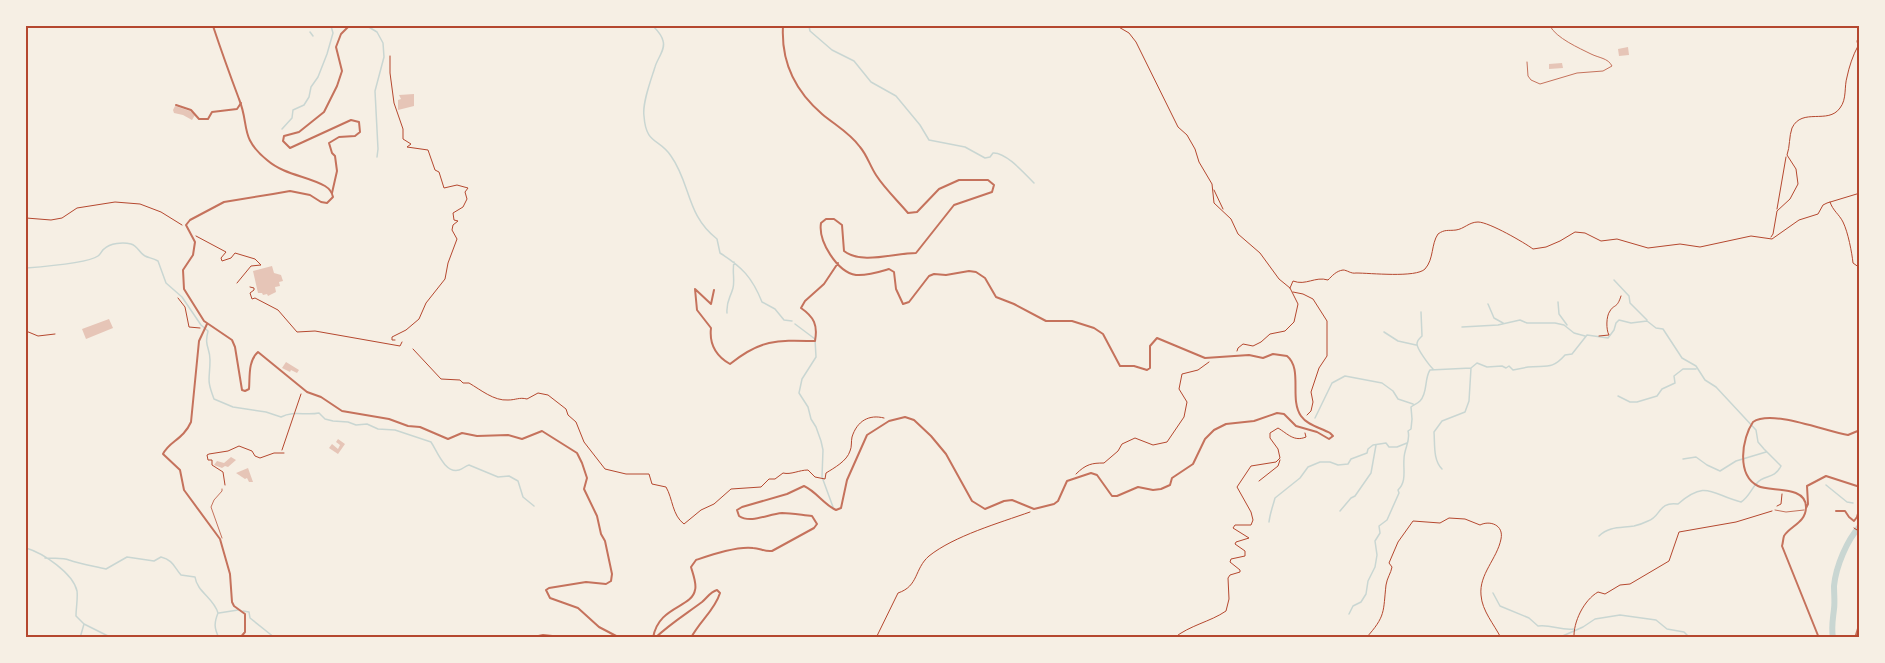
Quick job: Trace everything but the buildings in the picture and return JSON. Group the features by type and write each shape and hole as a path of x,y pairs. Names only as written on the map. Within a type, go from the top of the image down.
{"street":[{"path":"213,26 241,103 244,128 256,150 269,162 297,176 326,186 332,193"},
{"path":"349,26 341,34 336,47 342,70 324,112 299,132 284,136 283,141 290,147 351,120 359,122 360,132 356,136 339,138 329,144 335,156 337,171 331,201 321,202 310,195 290,191 224,202 190,220 186,225 195,242 193,255 183,270 183,285 200,317 232,340 240,386 243,391 249,389 250,366 258,352 307,392 321,397 347,413 389,419 408,426 420,427 448,438 462,433 477,436 508,435 522,439 542,431 577,453 587,478 584,489 597,516 609,556 611,581 606,584 586,582 546,590 550,598 578,608 599,627 620,638"},
{"path":"654,638 654,628 662,616 686,602 694,593 696,588 691,567 696,560 709,555 753,548 765,552 771,551 814,528 817,524 812,516 781,513 757,519 742,519 737,510 804,486 812,490 826,506 836,510 841,508 847,480 867,435 889,421 901,417 910,418 926,431 946,454 966,493 979,507 988,508 1004,501 1014,500 1031,508 1057,503 1067,481 1092,473 1097,475 1112,496 1138,487 1161,489 1192,464 1205,439 1214,430 1226,424 1254,421 1277,413 1284,414 1296,426 1332,438 1330,433 1300,415 1295,376 1290,358 1287,356 1279,354 1263,358 1249,355 1205,358 1157,338 1150,346 1150,368 1146,370 1134,366 1120,366 1103,334 1094,328 1077,322 1046,321 996,297 985,278 976,272 929,276 909,302 903,304 896,288 894,272 890,269 874,274 857,275 838,263 822,241 820,227 826,219 834,219 842,225 844,251 850,256 865,258 916,253 954,205 992,192 994,185 988,180 959,180 939,189 917,212 908,213 876,174 860,147 821,113 798,88 788,71 782,41 783,26"},
{"path":"176,105 191,110 199,119 208,119 212,112 237,109 241,103"},
{"path":"714,290 711,304 695,289 697,310 711,328 710,339 718,357 730,364 761,344 815,341 817,329 812,316 801,308 805,301 824,284 838,263"},
{"path":"207,324 199,341 190,422 186,432 163,454 180,470 184,490 220,539 230,574 232,602 245,614 245,632 240,638"},
{"path":"1806,509 1803,499 1793,492 1760,487 1752,482 1744,463 1745,441 1751,425 1758,419 1764,418 1804,422 1848,435 1860,430"},
{"path":"1819,638 1782,546 1785,535 1803,519 1808,504 1807,486 1826,476 1860,487"},
{"path":"1836,511 1845,511 1854,521 1860,507"},
{"path":"654,638 703,601 711,592 717,590 720,593 715,605 691,638"},
{"path":"1858,637 1860,622"},
{"path":"529,638 543,635 571,638"}],"lane":[{"path":"1527,62 1528,76 1540,84 1577,73 1603,71 1612,66 1609,60 1591,54 1558,35 1550,26"},
{"path":"220,539 222,538 211,507 222,489"},
{"path":"1775,510 1786,512 1806,509"},
{"path":"1854,521 1854,528"}],"path":[{"path":"1117,26 1129,33 1142,52 1153,79 1161,90 1163,99 1178,127 1191,142 1212,184 1214,203 1231,219 1238,234 1260,253 1279,279 1290,288 1298,304 1294,322 1285,331 1270,334 1253,346 1243,344 1233,357"},
{"path":"1769,238 1773,234 1791,132 1797,121 1807,116 1830,116 1835,114 1842,105 1847,75 1860,34"},
{"path":"390,56 394,103 403,129 403,139 411,144 407,147 427,149 435,170 439,172 444,188 458,185 468,188 465,192 467,198 463,207 453,213 454,220 458,221 453,225 452,230 457,239 445,279 426,303 419,319 406,330 392,337 392,340 395,340"},
{"path":"1777,211 1790,199 1798,184 1796,170 1786,155"},
{"path":"1213,191 1216,190 1224,211"},
{"path":"1290,288 1293,281 1306,283 1316,278 1328,280 1332,274 1343,270 1354,273 1392,275 1420,272 1428,264 1438,234 1445,229 1459,229 1475,222 1491,226 1535,249 1560,241 1575,232 1585,233 1600,241 1617,239 1648,248 1680,244 1700,247 1751,236 1776,237 1782,230 1799,220 1818,214 1823,206 1830,202 1860,193"},
{"path":"26,218 51,220 62,218 77,208 115,202 140,204 161,212 181,225 186,225"},
{"path":"1830,202 1833,210 1843,221 1854,256 1853,263 1860,268"},
{"path":"191,234 226,252 221,258 222,261 231,258 236,253 255,259 261,265 251,266 237,283"},
{"path":"250,287 254,288 250,293 252,299 255,298 278,310 297,332 315,331 382,341 397,346 400,346 402,342"},
{"path":"1293,292 1313,299 1327,321 1327,356 1319,368 1311,392 1311,411 1304,419"},
{"path":"1599,336 1609,334 1606,328 1608,313 1619,304 1621,296"},
{"path":"178,298 185,307 189,327 204,329"},
{"path":"26,331 38,336 55,334"},
{"path":"413,349 441,380 460,380 463,383 469,383 497,399 509,400 519,397 527,399 538,393 548,395 558,402 576,422 584,442 605,470 626,474 649,474 652,484 666,487 672,507 684,524 701,510 724,497 731,489 761,487 769,479 775,479 783,473 802,470 808,470 815,477 825,479 826,473 839,465 850,453 852,436 862,421 868,417 877,416 889,421"},
{"path":"1073,478 1088,464 1104,463 1118,451 1122,444 1135,438 1148,441 1153,445 1167,442 1184,417 1186,402 1179,389 1182,374 1198,370 1209,362"},
{"path":"282,450 302,392"},
{"path":"1259,480 1278,466 1280,458 1278,449 1270,438 1270,433 1278,428 1291,438 1301,440 1306,437 1305,433"},
{"path":"222,489 225,483 224,472 213,465 212,460 208,460 207,455 228,451 239,446 252,451 260,458 274,453 285,453"},
{"path":"1174,638 1200,622 1226,611 1229,600 1228,578 1240,572 1230,562 1232,559 1245,556 1245,551 1235,544 1250,538 1233,528 1235,525 1251,525 1253,520 1237,487 1251,466 1276,462 1280,458"},
{"path":"1574,638 1575,621 1593,595 1598,592 1605,594 1620,585 1630,584 1669,561 1679,532 1736,522 1775,510 1780,504 1783,492"},
{"path":"876,638 898,593 913,584 918,569 930,555 957,539 1037,508"},
{"path":"1366,638 1383,617 1386,584 1392,567 1389,563 1405,531 1413,521 1440,523 1449,518 1465,519 1480,525 1487,521 1492,522 1500,529 1502,536 1481,585 1481,597 1483,608 1502,638"},
{"path":"1854,528 1860,532"}],"waterway":[{"path":"282,129 292,118 293,110 304,105 309,97 311,87 318,77 327,54 333,33 331,26"},
{"path":"367,26 377,32 383,43 384,57 375,91 377,157"},
{"path":"653,26 664,44 644,105 647,132 671,156 682,177 694,210 707,230 717,239 720,253 746,273 762,302 775,309 784,320 792,321"},
{"path":"809,26 810,31 832,50 854,61 871,82 896,96 920,125 929,140 965,147 985,158 990,157 993,153 1004,156 1034,183"},
{"path":"310,32 313,36"},
{"path":"26,268 84,261 98,256 113,244 131,244 143,255 158,261 166,283 182,297 201,325 208,331 209,383 214,399 233,407 266,412 281,417 290,414 319,413 325,419 395,430 431,442 442,461 450,469 459,470 469,465 498,477 509,476 518,481 523,497 534,506"},
{"path":"727,313 734,285 734,262"},
{"path":"1614,280 1629,296 1630,303 1647,320"},
{"path":"1558,302 1559,314 1567,325"},
{"path":"1488,304 1494,318 1503,323"},
{"path":"1421,312 1422,336 1417,344 1433,369"},
{"path":"1462,327 1498,325 1520,320 1527,323 1564,325 1574,333 1585,336"},
{"path":"1349,614 1353,606 1361,602 1366,594 1368,581 1375,567 1377,555 1375,541 1380,533 1379,526 1387,520 1404,479 1404,455 1409,438 1408,431 1411,429 1411,407 1422,398 1430,370 1471,368 1477,363 1487,367 1506,368 1509,366 1513,370 1548,366 1556,363 1565,355 1572,354 1587,335 1608,338 1619,320 1631,323 1647,321 1656,328 1663,329 1682,358 1696,366 1705,380 1716,387 1756,430 1758,442 1781,466"},
{"path":"795,324 815,339 816,357 802,379 799,393 808,407 821,441 822,477 833,507"},
{"path":"1384,332 1398,341 1416,345"},
{"path":"1442,469 1436,457 1434,432 1442,421 1465,412 1469,401 1471,368"},
{"path":"1618,396 1630,402 1657,396 1662,389 1675,383 1674,376 1683,369 1696,369"},
{"path":"1315,418 1332,383 1345,376 1382,383 1393,391 1398,399 1413,404"},
{"path":"1269,522 1275,498 1300,478 1308,467 1320,462 1348,464 1351,459 1367,453 1373,445 1386,443 1389,447 1397,447 1407,443"},
{"path":"1340,511 1355,496 1371,473 1376,445"},
{"path":"1683,459 1696,457 1720,471 1736,461 1766,452"},
{"path":"1599,536 1611,529 1646,522 1663,507 1678,504 1696,492 1710,491 1741,502 1760,480 1775,473 1781,466"},
{"path":"1826,485 1847,502 1853,503"},
{"path":"1833,638 1834,586 1837,570 1847,546 1860,526"},
{"path":"26,548 49,559 70,577 77,591 76,616 84,624 112,638"},
{"path":"45,558 66,559 106,569 127,557 154,561 161,557 165,558 181,575 195,577 199,587 213,603 218,613 215,626 219,638"},
{"path":"1493,593 1500,606 1529,618 1538,626 1574,629"},
{"path":"219,613 238,610"},
{"path":"243,611 249,612 250,618 275,638"},
{"path":"1558,638 1595,619 1620,615 1656,620 1667,629 1684,632 1690,638"},
{"path":"80,638 84,624"}]}
